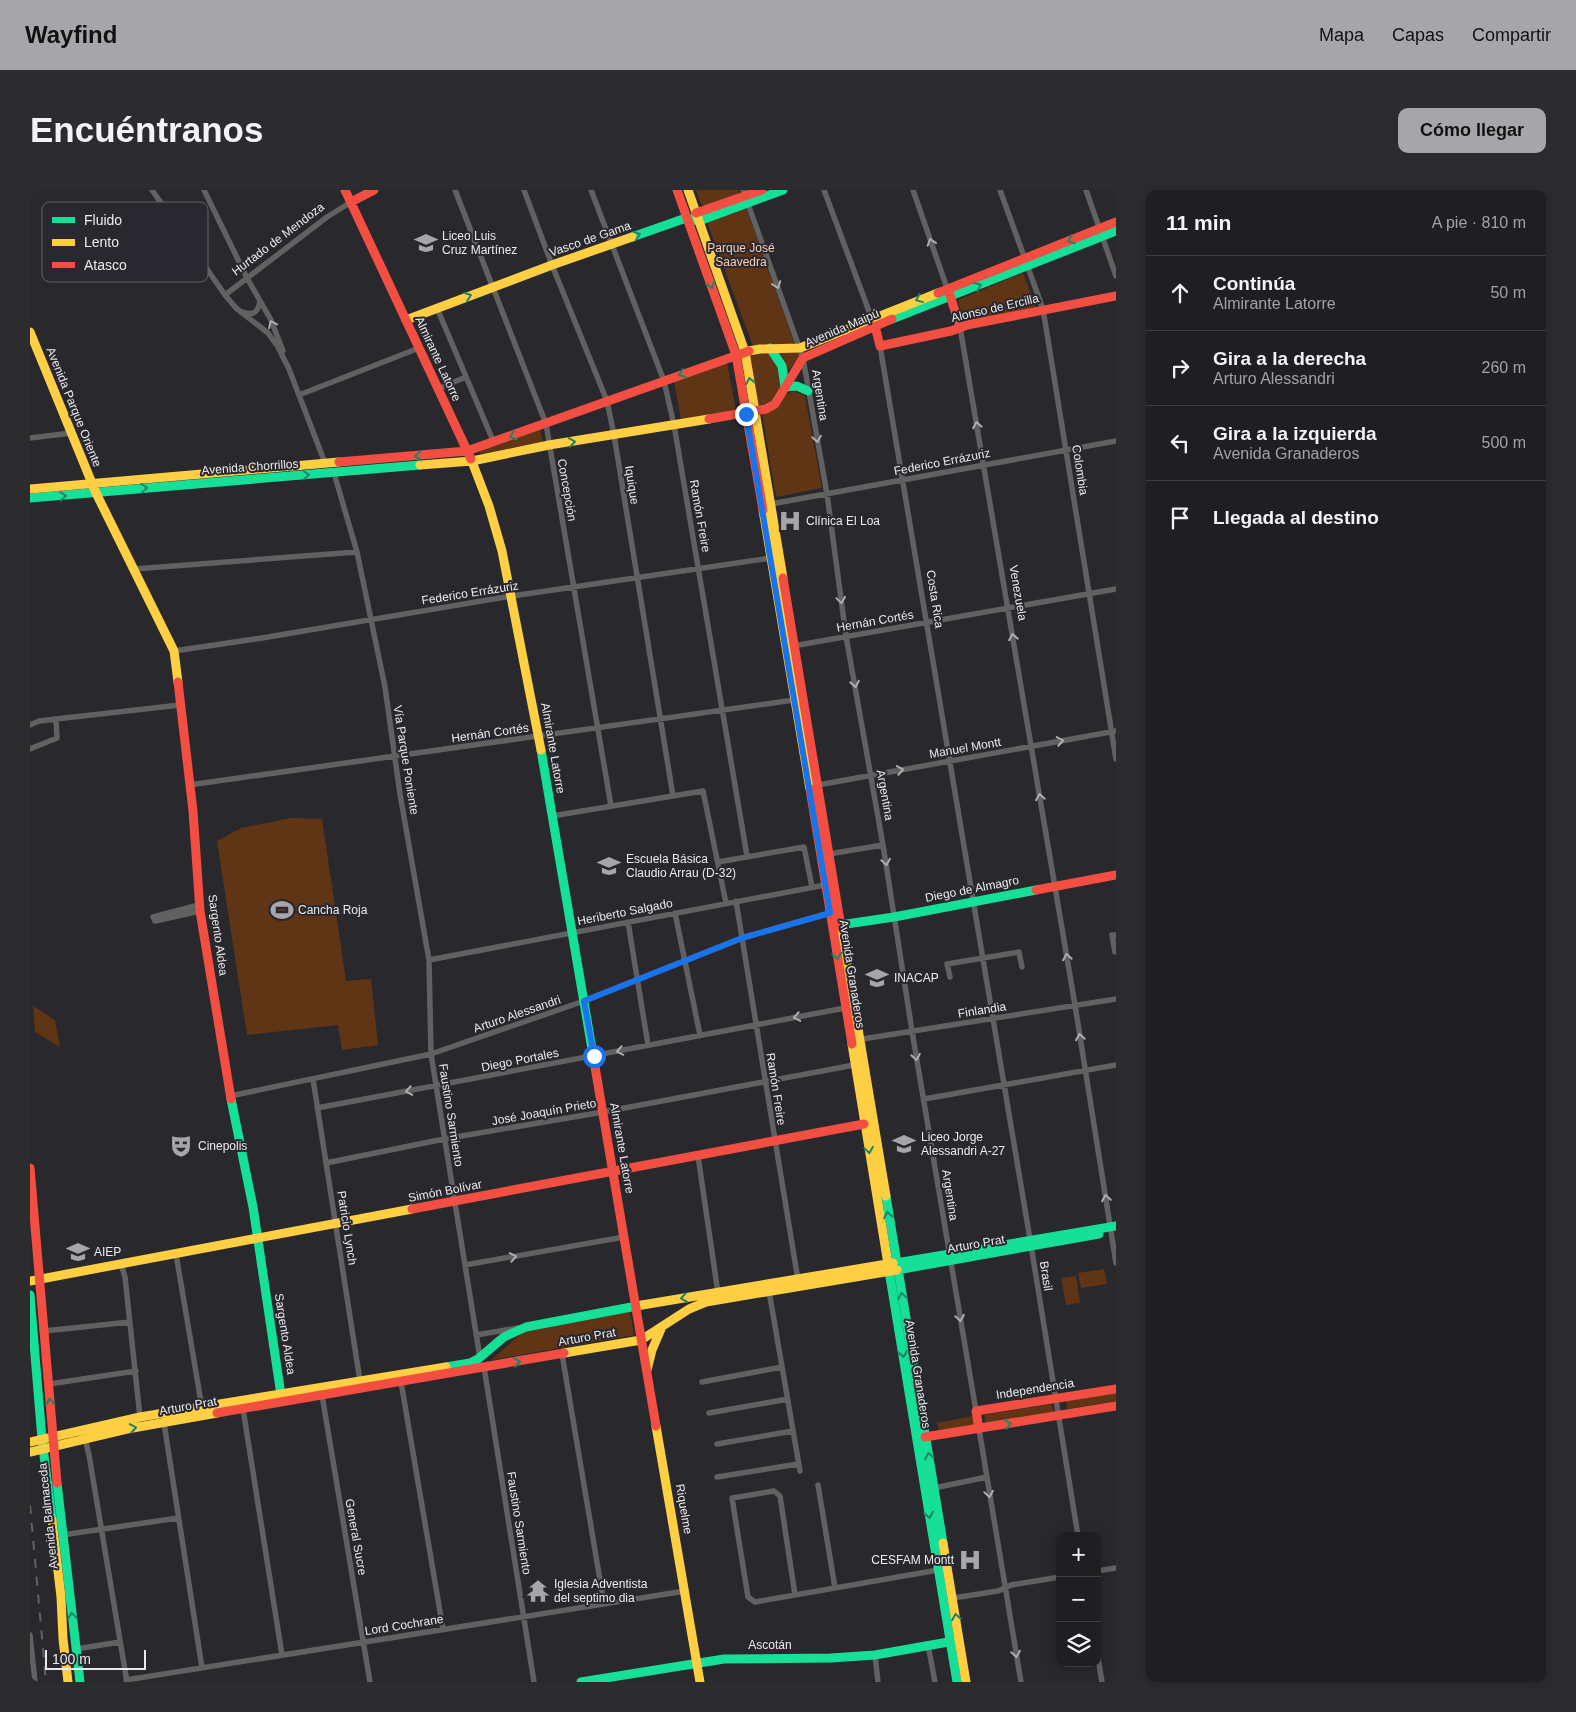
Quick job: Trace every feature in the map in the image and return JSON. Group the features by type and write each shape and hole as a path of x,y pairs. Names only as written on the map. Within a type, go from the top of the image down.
{"main road":[{"name":"Almirante Latorre","path":"345,190 472,461 494,522 512,596 539,736 641,1340"},
{"name":"Hurtado de Mendoza","path":"351,202 374,190"},
{"name":"Avenida Granaderos","path":"677,190 686,218 740,354 746,414 771,558 818,785 829,854 845,1008 855,1040 854,1065 864,1124 925,1437 952,1598 957,1682"},
{"name":"Avenida Granaderos","path":"688,190 740,354 756,412 771,504 790,647 794,700 830,913 836,926 893,1267 938,1570 966,1682"},
{"path":"686,218 698,217 762,190"},
{"path":"747,195 783,190"},
{"name":"Vasco de Gama","path":"406,320 552,265 686,218"},
{"name":"Avenida Maipú","path":"467,452 740,354 760,348 800,348 949,293 1101,232 1116,222"},
{"name":"Avenida Maipú","path":"1101,232 1116,231"},
{"name":"Venezuela","path":"949,293 960,327"},
{"name":"Alonso de Ercilla","path":"880,346 1043,309 1116,296"},
{"name":"Avenida Maipú","path":"472,461 549,445 746,414 766,409 780,397 803,358 873,322"},
{"name":"Costa Rica","path":"873,322 880,346"},
{"name":"Avenida Parque Oriente","path":"30,332 96,493"},
{"path":"770,348 780,361 784,372 785,387 797,386 808,392"},
{"name":"Avenida Chorrillos","path":"30,498 96,493 325,463 467,452"},
{"name":"Avenida Chorrillos","path":"30,489 220,477 334,473 472,461"},
{"name":"Sargento Aldea","path":"96,493 174,651 194,819 200,908 230,1096 258,1239 282,1395"},
{"name":"Diego de Almagro","path":"836,926 894,917 1116,875"},
{"name":"Simón Bolívar","path":"30,1281 864,1124"},
{"name":"Avenida Balmaceda","path":"30,1168 62,1535 80,1682"},
{"name":"Arturo Prat","path":"53,1441 85,1438 641,1340 696,1305 706,1302 1113,1229"},
{"name":"Arturo Prat","path":"53,1441 140,1417 470,1363 480,1358 504,1337 526,1327 635,1306 893,1267"},
{"name":"Avenida Balmaceda","path":"30,1295 42,1439 61,1598 68,1682"},
{"path":"647,1370 652,1350 661,1328"},
{"name":"Riquelme","path":"641,1340 700,1682"},
{"name":"Independencia","path":"976,1411 1116,1389"},
{"path":"925,1437 1116,1406"},
{"path":"976,1411 979,1429"},
{"path":"30,1442 42,1439 53,1441"},
{"path":"30,1452 43,1449 53,1441"},
{"name":"Ascotán","path":"581,1682 637,1677 697,1662 740,1658 831,1658 875,1655 955,1641"}],"street":[{"path":"204,190 278,336 325,463"},
{"name":"Concepción","path":"454,190 546,424 611,806"},
{"name":"Iquique","path":"524,190 607,401 673,796"},
{"name":"Ramón Freire","path":"591,190 664,381 674,425 747,856"},
{"name":"Costa Rica","path":"824,190 873,322"},
{"name":"Venezuela","path":"913,190 949,293"},
{"name":"Colombia","path":"1000,190 1043,309 1089,594 1114,731 1116,759"},
{"path":"1086,190 1116,276"},
{"path":"154,191 162,202"},
{"name":"Argentina","path":"747,195 803,358 827,494 846,636 883,846 976,1411"},
{"name":"Hurtado de Mendoza","path":"225,294 327,217 351,202"},
{"path":"208,269 239,310 268,333 278,347 289,369"},
{"path":"239,310 254,314 258,310 260,301"},
{"path":"437,308 494,443"},
{"name":"Venezuela","path":"960,327 1113,1229 1116,1263"},
{"name":"Costa Rica","path":"880,346 993,1019"},
{"path":"299,395 419,348"},
{"path":"437,389 466,377"},
{"path":"30,438 71,433"},
{"name":"Federico Errázuriz","path":"771,504 1116,441"},
{"name":"Vía Parque Poniente","path":"334,473 357,552 385,687 394,756 429,960 431,1054"},
{"path":"134,569 357,552"},
{"name":"Federico Errázuriz","path":"174,651 512,596 771,558"},
{"name":"Hernán Cortés","path":"790,647 1116,589"},
{"name":"Hernán Cortés","path":"189,785 794,700"},
{"path":"30,725 38,721 180,705"},
{"path":"30,749 57,738 56,719"},
{"name":"Manuel Montt","path":"818,785 1114,731"},
{"path":"552,816 703,791 726,903"},
{"path":"829,854 883,846"},
{"path":"718,862 804,847 812,887"},
{"name":"Heriberto Salgado","path":"429,960 825,885"},
{"name":"Ramón Freire","path":"736,901 798,1280"},
{"path":"200,908 155,921 153,917 200,908"},
{"path":"675,913 700,1035"},
{"name":"Arturo Alessandri","path":"230,1096 431,1054 584,1001 637,978 742,938 830,913"},
{"path":"628,922 648,1045"},
{"path":"1115,952 1112,935 1116,934"},
{"path":"950,977 947,964 1019,952 1022,968"},
{"name":"Finlandia","path":"855,1040 1116,999"},
{"name":"Diego Portales","path":"317,1108 845,1008"},
{"name":"Brasil","path":"993,1019 1077,1532"},
{"name":"Faustino Sarmiento","path":"431,1054 480,1358"},
{"name":"José Joaquín Prieto","path":"326,1163 444,1139 603,1112 765,1080 854,1065"},
{"path":"924,1099 1116,1065"},
{"name":"Patricio Lynch","path":"313,1079 360,1380"},
{"path":"698,1156 718,1293"},
{"path":"465,1265 624,1237"},
{"path":"176,1254 202,1408"},
{"path":"121,1264 125,1277 140,1417"},
{"path":"717,1478 799,1468 769,1291"},
{"path":"44,1330 130,1322"},
{"name":"Arturo Prat","path":"476,1335 526,1327"},
{"path":"562,1354 604,1604"},
{"name":"Faustino Sarmiento","path":"484,1367 534,1682"},
{"path":"702,1382 782,1367"},
{"path":"49,1384 136,1371"},
{"path":"400,1382 443,1629"},
{"name":"General Sucre","path":"322,1395 370,1682"},
{"path":"709,1413 788,1400"},
{"path":"243,1409 282,1655"},
{"path":"164,1423 202,1668"},
{"path":"979,1429 1021,1682"},
{"path":"717,1444 793,1431"},
{"path":"85,1438 90,1455 127,1681"},
{"path":"934,1488 987,1478"},
{"path":"818,1485 835,1588"},
{"path":"795,1595 780,1496 774,1491 732,1498 748,1597 755,1602 938,1570"},
{"path":"62,1535 178,1518"},
{"path":"1101,1571 1116,1568"},
{"path":"952,1598 1056,1579"},
{"name":"Lord Cochrane","path":"127,1681 685,1591"},
{"path":"30,1636 35,1682"},
{"path":"76,1649 120,1642"},
{"path":"928,1645 935,1682"},
{"path":"875,1655 878,1682"},
{"path":"1100,1667 1102,1682"}],"green space":[{"name":"Parque José Saavedra","path":"696,190 739,190 738,194 704,206 701,204"},
{"name":"Parque José Saavedra","path":"746,208 794,342 792,345 767,344 753,346 707,222"},
{"path":"1023,273 1037,310 963,323 958,300"},
{"path":"798,352 799,358 786,373 777,353"},
{"path":"769,353 779,366 781,387 773,400 758,408 749,356"},
{"path":"727,362 736,411 681,420 674,381"},
{"path":"793,391 805,396 822,488 776,497 762,414"},
{"path":"540,428 543,443 481,454 478,450"},
{"name":"Cancha Roja","path":"291,818 322,819 346,981 371,979 378,1045 342,1050 338,1025 247,1035 217,841 241,828"},
{"path":"33,1006 55,1020 60,1047 35,1032"},
{"path":"1104,1269 1107,1284 1081,1288 1078,1273"},
{"path":"1076,1276 1080,1303 1066,1305 1061,1278"},
{"path":"630,1312 634,1335 491,1360 523,1332"},
{"path":"1116,1393 1116,1401 1067,1409 1066,1401"},
{"path":"1052,1404 1054,1412 986,1424 984,1415"},
{"path":"973,1416 974,1425 939,1430 937,1423"}],"railway":[{"path":"30,1505 46,1682"}],"traffic: fast":[{"path":"632,237 686,218 699,221 783,190"},
{"path":"892,319 1116,231"},
{"path":"770,348 782,366 785,387"},
{"path":"785,387 797,386 808,391"},
{"path":"30,498 420,465"},
{"path":"541,750 594,1061"},
{"path":"833,926 894,917 1036,890"},
{"path":"231,1099 253,1207 281,1395"},
{"path":"886,1196 943,1543"},
{"path":"896,1263 1116,1226"},
{"path":"897,1270 1099,1234"},
{"path":"888,1265 957,1682"},
{"path":"30,1295 42,1439 52,1520"},
{"path":"446,1367 470,1363 478,1359 504,1337 526,1327 642,1305"},
{"path":"57,1483 80,1682"},
{"path":"581,1682 724,1659 831,1658 875,1655 954,1641"}],"traffic: slow":[{"path":"688,190 745,352 783,578"},
{"path":"406,320 632,237"},
{"path":"749,351 800,348 938,293"},
{"path":"30,332 96,493 174,651 178,682"},
{"path":"420,465 472,461 549,445 709,419"},
{"path":"471,459 489,506 502,551 541,750"},
{"path":"30,489 339,462"},
{"path":"763,510 810,789"},
{"path":"841,927 886,1196"},
{"path":"852,1044 888,1264"},
{"path":"30,1281 412,1209"},
{"path":"642,1305 893,1263"},
{"path":"564,1353 641,1340 689,1309 706,1302 897,1270"},
{"path":"647,1370 652,1350 661,1329"},
{"path":"30,1442 140,1417 446,1367"},
{"path":"30,1452 127,1429 217,1413"},
{"path":"656,1426 700,1682"},
{"path":"52,1520 68,1682"},
{"path":"943,1543 966,1682"}],"traffic: jam":[{"path":"345,190 471,459"},
{"path":"351,202 374,190"},
{"path":"677,190 736,355 763,510"},
{"path":"696,213 762,190"},
{"path":"938,293 1116,222"},
{"path":"949,292 960,327"},
{"path":"875,326 880,346 951,331 967,325 1116,296"},
{"path":"709,419 766,409 775,404 803,358 892,319"},
{"path":"339,462 467,451 749,351"},
{"path":"783,578 841,927"},
{"path":"178,682 193,811 200,911 231,1099"},
{"path":"810,789 852,1044"},
{"path":"1036,890 1116,875"},
{"path":"594,1061 656,1426"},
{"path":"412,1209 864,1124"},
{"path":"30,1168 57,1483"},
{"path":"217,1413 564,1353"},
{"path":"979,1429 976,1411 1116,1389"},
{"path":"925,1437 1116,1406"}],"place":[{"name":"Liceo Luis Cruz Martínez","path":"426,243"},
{"name":"Clínica El Loa","path":"790,521"},
{"name":"Escuela Básica Claudio Arrau (D-32)","path":"609,866"},
{"name":"Cancha Roja","path":"282,910"},
{"name":"INACAP","path":"877,978"},
{"name":"Liceo Jorge Alessandri A-27","path":"904,1144"},
{"name":"Cinepolis","path":"181,1146"},
{"name":"AIEP","path":"78,1252"},
{"name":"CESFAM Montt","path":"970,1560"},
{"name":"Iglesia Adventista del septimo dia","path":"538,1591"}],"route":[{"path":"594,1056 584,1001 637,978 742,938 830,913 746,414"}]}
